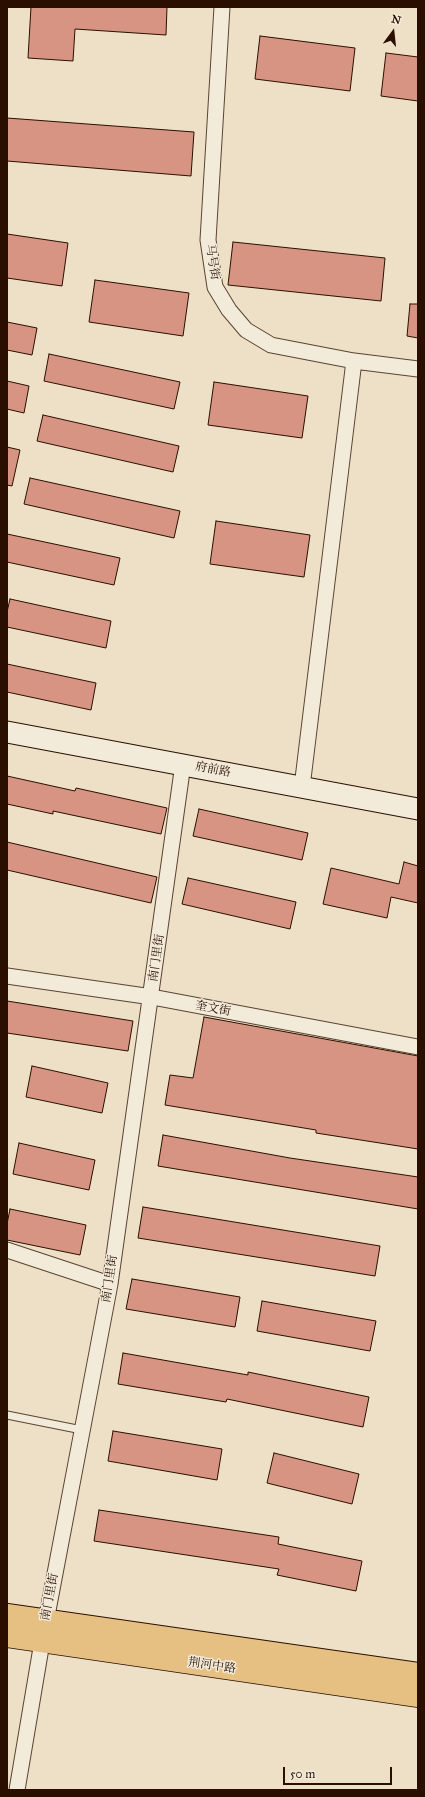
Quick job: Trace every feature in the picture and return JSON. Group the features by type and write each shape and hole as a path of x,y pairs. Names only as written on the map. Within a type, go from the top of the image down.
{"main road":[{"name":"府前路","path":"7,732 418,809"},
{"name":"荆河中路","path":"7,1615 44,1632 418,1696"},
{"name":"荆河中路","path":"7,1636 44,1632 418,1674"}],"street":[{"name":"马号街","path":"222,7 208,240 215,287 228,310 246,330 271,345 354,361 418,369"},
{"path":"302,787 354,361"},
{"name":"南门里街","path":"17,1790 44,1632 110,1284 152,997 183,764"},
{"name":"奎文街","path":"7,976 152,997 418,1047"},
{"path":"7,1250 110,1284"}],"lane":[{"path":"7,1415 82,1430"}],"building":[{"path":"31,7 167,7 166,35 75,29 73,61 28,58"},
{"path":"260,36 355,48 350,91 255,79"},
{"path":"386,53 418,57 418,101 381,96"},
{"path":"7,118 194,132 191,176 7,161"},
{"path":"7,234 68,243 62,286 7,278"},
{"path":"233,242 385,258 381,301 228,285"},
{"path":"95,280 189,293 183,336 89,322"},
{"path":"410,304 418,304 418,338 407,336"},
{"path":"7,322 37,328 32,355 7,350"},
{"path":"49,354 180,382 174,409 44,381"},
{"path":"7,381 29,386 24,413 7,409"},
{"path":"214,382 308,396 302,438 208,425"},
{"path":"43,415 179,446 173,472 37,441"},
{"path":"7,447 20,450 12,486 7,485"},
{"path":"30,478 180,511 174,538 24,504"},
{"path":"216,521 310,535 304,577 210,564"},
{"path":"7,534 120,558 114,585 7,562"},
{"path":"10,599 111,621 106,648 7,627 7,612"},
{"path":"7,664 96,683 91,710 7,692"},
{"path":"7,776 75,791 76,788 167,808 161,834 53,811 53,814 7,804"},
{"path":"199,809 308,833 302,860 193,836"},
{"path":"7,842 157,877 151,903 7,870"},
{"path":"404,862 418,866 418,903 391,897 387,918 323,904 331,868 399,884"},
{"path":"188,878 296,902 290,929 182,904"},
{"path":"7,1001 133,1021 128,1051 7,1033"},
{"path":"204,1017 418,1056 418,1149 316,1133 316,1130 165,1105 170,1075 193,1078"},
{"path":"32,1066 108,1083 102,1113 26,1097"},
{"path":"163,1135 290,1158 418,1177 418,1209 158,1166"},
{"path":"19,1143 95,1160 89,1190 13,1174"},
{"path":"143,1207 380,1246 375,1276 138,1238"},
{"path":"10,1209 86,1225 80,1255 7,1240 7,1224"},
{"path":"132,1279 240,1297 235,1327 126,1309"},
{"path":"262,1301 376,1321 370,1351 257,1331"},
{"path":"123,1353 248,1375 248,1372 369,1397 363,1427 227,1399 226,1402 118,1384"},
{"path":"113,1431 222,1449 217,1480 108,1461"},
{"path":"274,1453 359,1474 352,1504 267,1483"},
{"path":"99,1510 279,1537 278,1544 362,1561 356,1591 277,1575 279,1569 94,1541"}]}
